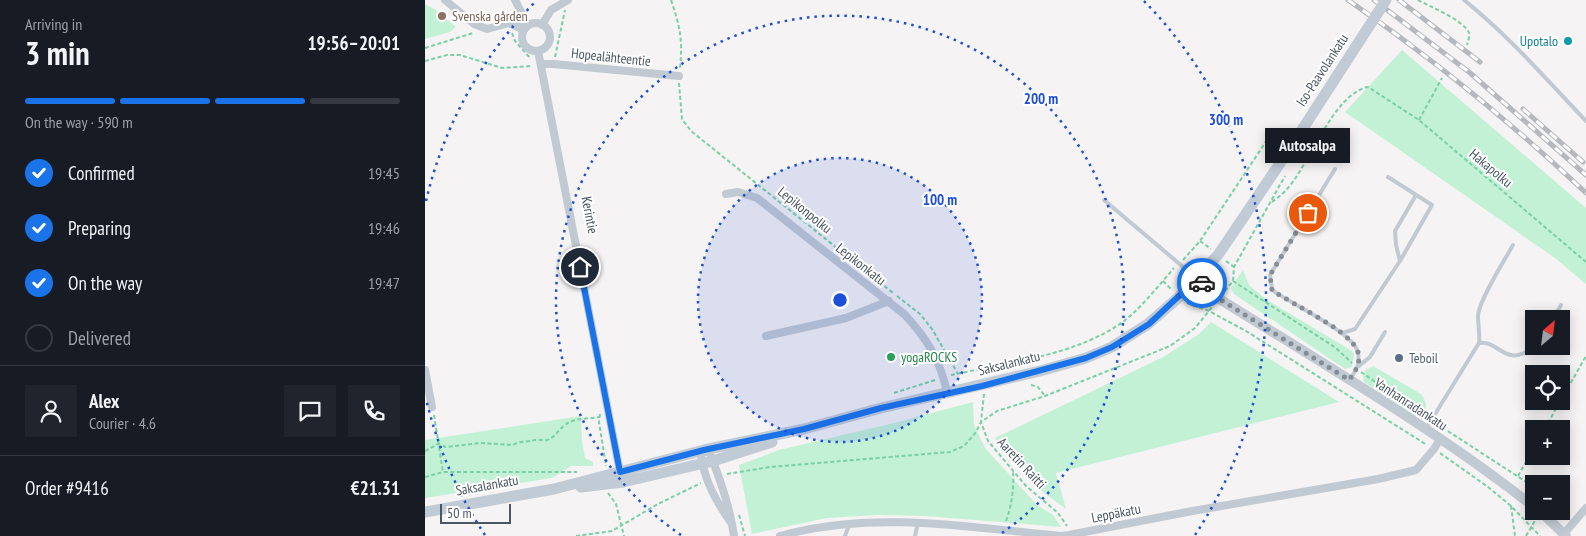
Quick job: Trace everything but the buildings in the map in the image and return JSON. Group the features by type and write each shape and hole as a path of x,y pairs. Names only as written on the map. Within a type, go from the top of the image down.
{"main road":[{"name":"Iso-Paavolankatu","path":"1197,279 1224,247 1385,0"},
{"name":"Saksalankatu","path":"425,512 554,489 704,450 804,429 881,408 1044,370 1086,358 1112,347 1149,324 1197,279"},
{"name":"Saksalankatu","path":"554,489 605,485 707,462 768,443 804,429"}],"street":[{"path":"445,0 474,24 487,29 509,23 522,28 535,23 543,25 548,31 550,38 546,46 538,51 530,50 524,44 522,36 522,28 524,18 515,0"},
{"path":"543,25 551,10 567,1"},
{"name":"Kerintie","path":"538,51 620,472"},
{"name":"Hopealähteentie","path":"541,64 679,76"},
{"name":"Lepikonkatu","path":"726,194 738,192 757,198 889,302 917,328 930,346 944,377 947,393"},
{"name":"Vanhanradankatu","path":"1197,279 1218,298 1349,380 1429,425 1440,439 1525,500"},
{"path":"766,336 846,318 889,302"},
{"path":"425,370 432,407"},
{"name":"Leppäkatu","path":"780,536 806,528 849,523 918,523 1064,536 1187,512 1378,479 1416,470 1440,439"},
{"path":"704,450 701,456 718,477 728,502 734,536"},
{"path":"707,462 707,480 718,504 732,524"},
{"path":"1564,535 1586,508"},
{"name":"Vanhanradankatu","path":"1548,520 1564,535"}],"lane":[{"path":"1464,0 1502,33 1586,121"},
{"path":"1335,169 1270,275 1272,290 1342,333 1357,349 1358,367"},
{"path":"1342,333 1355,328 1400,261 1432,205 1388,177"},
{"path":"1400,261 1395,245 1395,231 1416,195"},
{"path":"1104,200 1197,279"},
{"path":"1429,425 1479,343 1478,314 1489,286 1513,245"},
{"path":"1558,310 1561,305"},
{"path":"1349,380 1358,367 1370,357 1385,332"},
{"path":"1479,343 1485,342 1505,354 1525,354"},
{"path":"845,536 849,523"},
{"path":"915,536 918,523"}],"path":[{"name":"Lepikonpolku","path":"671,0 678,20 683,48 679,76 682,120 691,131 920,314 933,329 958,374"},
{"path":"1418,0 1464,25 1469,33 1467,44"},
{"path":"553,64 567,1"},
{"path":"425,61 447,55 460,55 502,68 534,66 533,61 515,41 509,23"},
{"path":"425,48 487,29"},
{"path":"1419,120 1442,78"},
{"name":"Hakapolku","path":"1270,204 1287,189 1301,170 1312,149 1343,103 1360,89 1368,87 1419,120 1586,262"},
{"path":"890,395 944,377 978,371 1063,350 1093,340 1125,320 1200,241 1273,131 1278,129 1290,135"},
{"path":"1297,140 1312,149"},
{"path":"1163,281 1190,305 1209,311 1246,331 1434,449 1489,487 1511,506 1540,536"},
{"path":"1233,281 1336,348 1429,425 1525,481"},
{"path":"1570,384 1586,356"},
{"path":"1031,385 1038,387 1045,396"},
{"path":"718,477 769,467 950,452 964,446 976,432 981,422 984,395"},
{"path":"432,407 443,472"},
{"path":"425,450 438,444 446,447 473,443 513,445 518,442 527,443 535,440 546,440 558,433 565,424 573,420 599,417"},
{"name":"Aaretin Raitti","path":"981,422 988,441 1013,472 1026,486 1058,513 1066,523 1064,536"},
{"path":"1518,477 1525,464"},
{"path":"425,477 443,472 560,472"},
{"path":"1003,530 1010,510 1013,472"},
{"path":"576,536 612,531 658,504 707,480"},
{"path":"605,485 607,492 616,504 624,536"},
{"path":"1511,506 1515,536"},
{"path":"1526,536 1534,520"}],"green space":[{"path":"425,4 436,10 456,27 450,32 425,39"},
{"path":"1402,50 1586,208 1586,284 1555,258 1345,112"},
{"path":"1243,270 1249,285 1267,300 1352,351 1354,355 1352,367 1345,369 1234,294 1231,288"},
{"path":"1211,322 1339,402 1056,473 1066,509 1040,490 995,438 1163,357 1199,334"},
{"path":"1373,366 1421,394 1426,404 1424,414 1415,416 1364,382 1363,377 1366,370"},
{"path":"973,402 974,425 985,448 1037,505 1053,515 1061,527 925,516 877,515 827,518 752,534 739,465 779,450"},
{"path":"581,416 585,458 593,462 593,466 571,466 552,478 425,498 425,440"}],"railway":[{"path":"1348,0 1471,92 1586,193"},
{"path":"1374,0 1469,72 1586,175"},
{"path":"1399,0 1480,62"},
{"path":"1523,109 1583,162"}],"way so far":[{"path":"1202,283 1218,298 1349,380 1359,366 1357,349 1342,333 1285,300 1272,290 1270,275 1308,213"}],"place":[{"name":"Svenska gården","path":"442,16"},
{"name":"Upotalo","path":"1568,41"},
{"name":"Autosalpa","path":"1308,213"},
{"name":"yogaROCKS","path":"891,357"},
{"name":"Teboil","path":"1399,358"}],"route":[{"path":"580,267 620,472 704,450 804,429 881,408 982,386 1086,358 1112,347 1149,324 1197,279 1202,283"}]}
